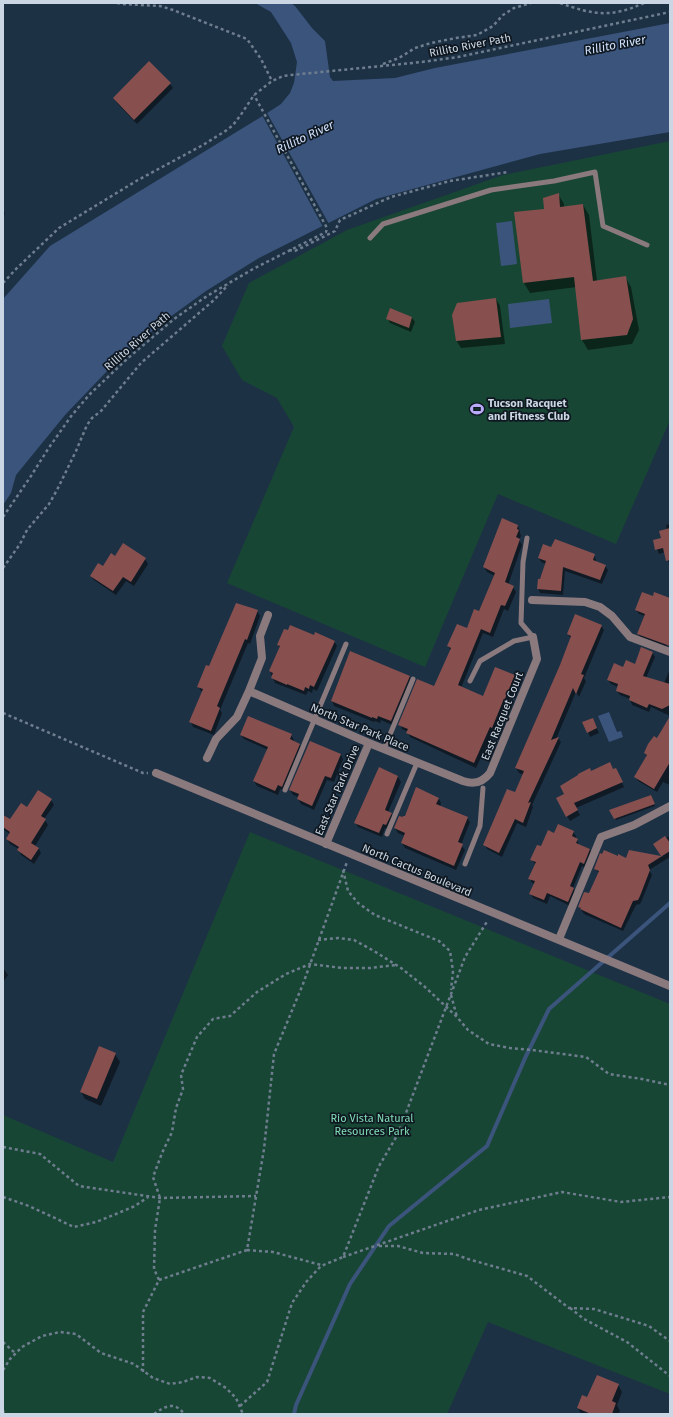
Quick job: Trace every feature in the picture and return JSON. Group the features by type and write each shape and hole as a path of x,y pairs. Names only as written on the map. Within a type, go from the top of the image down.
{"street":[{"path":"532,600 585,602 600,607 612,616 630,637 670,652"},
{"path":"207,758 216,739 237,717 249,691 262,658 260,636 268,615"},
{"name":"East Racquet Court","path":"481,785 490,773 538,659 533,637"},
{"name":"North Star Park Place","path":"249,691 417,763 471,784 481,785"},
{"name":"East Star Park Drive","path":"326,844 369,743"},
{"name":"North Cactus Boulevard","path":"156,773 670,986"},
{"path":"558,939 601,837 634,825 670,806"}],"lane":[{"path":"370,238 383,224 491,190 554,181 595,172 603,226 648,245"},
{"path":"470,680 480,661 514,641 533,637 521,623 523,562 527,538"},
{"path":"285,790 346,644"},
{"path":"384,749 413,679"},
{"path":"387,834 417,763"},
{"path":"465,864 480,826 481,785"}],"path":[{"path":"117,3 160,6 247,39 261,59 272,81"},
{"path":"380,66 426,44 477,35 493,26 503,15 514,8 531,3"},
{"path":"560,3 594,13 609,14 644,3"},
{"name":"Rillito River Path","path":"3,283 59,228 227,130 240,116 254,95 272,81 283,76 458,57 670,12"},
{"name":"Rillito River Path","path":"3,517 72,415 90,394 127,359 174,319 207,296 231,281 326,232 328,228 254,95"},
{"path":"289,250 295,251 335,231 340,220 391,197 450,181 508,172"},
{"path":"3,568 32,524 49,504 70,464 87,425 92,418 101,411 141,363 214,300 231,281"},
{"path":"3,713 143,773 156,773"},
{"path":"247,1250 264,1149 274,1054 310,964 350,854"},
{"path":"343,870 348,891 358,903 375,915 439,941 450,951 453,971 451,994 457,1017"},
{"path":"342,1257 379,1166 398,1134 465,957 493,913"},
{"path":"318,940 338,938 354,940 374,950 425,987 457,1017 468,1030 489,1044 586,1057 609,1074 642,1078 670,1085"},
{"path":"159,1280 154,1269 155,1230 160,1198 153,1177 172,1132 176,1108 182,1089 181,1075 197,1037 213,1019 230,1016 256,992 286,974 310,964 342,968 370,968 396,965"},
{"path":"3,1147 40,1154 79,1186 160,1198 256,1196"},
{"path":"240,1406 267,1382 292,1303 307,1281 321,1266 342,1257 478,1210 562,1192 621,1202 670,1197"},
{"path":"3,1196 29,1206 74,1227 96,1222 116,1214 135,1206 149,1197"},
{"path":"376,1246 398,1246 423,1253 454,1254 527,1276 584,1319 627,1342 670,1376"},
{"path":"143,1372 143,1312 159,1280 247,1250 273,1252 321,1266"},
{"path":"569,1308 594,1309 649,1326 670,1341"},
{"path":"3,1370 15,1353 22,1347 42,1336 60,1332 76,1334 101,1353 134,1364 153,1378 170,1384 183,1382 197,1377 210,1378 226,1388 236,1398 243,1414"},
{"path":"3,1342 15,1353"},
{"path":"154,1414 164,1408 173,1406 180,1408 184,1414"},
{"path":"3,1410 4,1414"}],"green space":[{"name":"Tucson Racquet and Fitness Club","path":"670,141 670,420 616,544 498,494 425,667 227,583 294,427 277,398 242,380 222,346 249,283 347,230 503,175"},
{"name":"Rio Vista Natural Resources Park","path":"250,832 670,1004 670,1394 488,1322 447,1414 3,1414 3,1115 113,1162"}],"water":[{"name":"Rillito River","path":"255,3 291,3 295,6 312,28 325,41 330,77 333,81 395,78 435,68 670,23 670,132 540,154 376,199 259,258 206,291 159,325 110,368 65,415 16,475 11,493 3,505 3,299 50,246 281,104 290,93 294,83 297,62 291,43 271,12"},
{"path":"512,221 517,264 501,266 496,223"},
{"path":"549,299 552,323 510,328 508,304"},
{"path":"609,712 617,732 621,731 623,737 609,742 598,716"}],"pier":[{"path":"266,111 329,224 323,227 262,115"}],"building":[{"path":"149,61 171,83 134,120 113,98"},
{"path":"559,193 560,207 583,204 593,281 626,276 633,319 627,335 581,340 574,277 523,283 514,212 544,209 543,198"},
{"path":"496,298 501,337 456,341 452,315 457,303"},
{"path":"390,308 412,317 409,328 386,319"},
{"path":"502,518 518,525 517,529 519,530 516,537 520,539 505,582 514,586 505,606 501,605 490,633 481,629 458,685 483,696 495,667 515,675 492,728 490,727 474,763 406,733 408,729 398,725 417,679 434,686 451,648 447,646 457,624 467,628 474,609 479,611 495,573 483,567"},
{"path":"670,528 670,560 666,561 663,548 655,550 653,540 661,538 659,531"},
{"path":"555,539 595,554 593,560 606,565 600,580 563,567 561,591 537,589 538,579 540,579 546,561 538,558 543,544 551,547"},
{"path":"123,543 146,558 131,582 123,577 113,591 90,576 98,563 103,566 111,553 115,556"},
{"path":"642,592 653,596 654,592 670,598 670,646 637,634 645,614 635,610"},
{"path":"236,603 258,610 247,640 245,639 217,706 220,708 211,731 189,722 203,689 197,687 206,665 209,666"},
{"path":"575,614 602,625 581,674 584,675 576,694 573,688 551,740 559,737 528,803 531,802 523,823 515,819 499,853 483,845 507,789 515,792 524,771 515,768 560,665 571,636 567,634"},
{"path":"290,625 314,635 315,632 335,641 314,687 310,685 309,689 305,687 304,691 271,678 273,673 269,671 280,646 277,645 284,629 288,630"},
{"path":"641,647 653,652 643,676 670,684 670,705 662,709 649,704 647,708 629,700 630,696 616,691 618,684 607,680 614,663 623,667 626,660 635,664"},
{"path":"350,651 410,676 391,721 378,716 377,719 372,718 331,701"},
{"path":"248,716 292,734 290,739 300,744 282,787 278,785 275,791 253,781 268,747 240,735"},
{"path":"670,716 670,762 654,789 634,777 647,755 644,753 648,744 654,736 657,738"},
{"path":"593,718 597,728 587,733 582,722"},
{"path":"310,741 341,754 331,778 325,776 312,806 297,799 299,794 289,790"},
{"path":"610,762 613,769 616,768 623,782 574,803 578,810 566,817 556,798 564,794 560,786 590,768 591,771"},
{"path":"379,767 398,776 385,810 392,813 386,825 383,824 379,833 354,823"},
{"path":"416,787 439,798 436,804 468,817 458,842 463,844 454,866 401,843 405,833 394,828 399,816 405,816"},
{"path":"38,790 52,799 41,816 46,819 31,843 39,848 31,860 17,850 19,847 6,839 10,832 3,827 3,815 10,819 21,803 27,807"},
{"path":"651,795 655,804 614,819 609,810"},
{"path":"558,824 574,831 572,836 578,839 576,843 590,849 584,864 580,862 570,886 574,888 568,902 547,893 544,900 529,894 535,881 528,879 536,862 530,860 537,845 541,846 548,830 554,833"},
{"path":"665,836 670,843 670,851 648,865 650,870 640,896 638,900 633,901 621,928 578,907 584,892 589,893 599,871 594,869 600,853 602,854 604,850 626,858 629,850 661,856 653,844"},
{"path":"99,1046 116,1053 97,1099 80,1092"},
{"path":"597,1375 619,1384 612,1401 616,1403 612,1414 591,1414 577,1408 582,1395 587,1397"}],"waterway":[{"path":"294,1414 296,1405 350,1284 389,1226 487,1146 526,1056 549,1009 670,903"}],"place":[{"name":"Tucson Racquet and Fitness Club","path":"477,409"}]}
